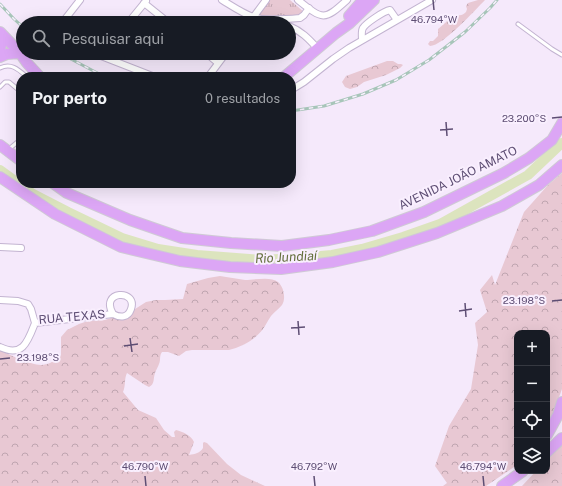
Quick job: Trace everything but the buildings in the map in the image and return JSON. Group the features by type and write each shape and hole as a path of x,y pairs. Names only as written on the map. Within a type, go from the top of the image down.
{"main road":[{"path":"336,33 363,0"},
{"path":"290,72 317,48 350,23 374,0"},
{"path":"0,32 16,49"},
{"path":"0,40 0,50"},
{"path":"0,57 7,54 16,53"},
{"path":"25,60 35,72"},
{"name":"AVENIDA JOÃO AMATO","path":"60,188 67,193 130,220 182,238 282,246 329,240 372,231 424,212 504,172 529,158 552,140 562,123"},
{"path":"4,148 16,157"},
{"path":"16,188 55,214 121,247 180,261 230,267 281,269 333,262 378,252 437,233 502,206 539,185 562,165"},
{"path":"0,177 16,188"},
{"path":"550,429 562,402"},
{"path":"550,449 562,438"},
{"path":"499,486 514,473"},
{"path":"502,486 519,474"}],"street":[{"path":"67,16 80,0"},
{"path":"222,0 245,16"},
{"path":"255,16 266,0"},
{"path":"298,0 319,15 323,16 335,11 347,0"},
{"path":"296,87 349,48 432,0"},
{"path":"134,16 145,2 161,16"},
{"path":"296,18 300,18 304,15 309,8"},
{"path":"362,40 364,26 387,10 391,11 397,20"},
{"path":"296,29 317,48"},
{"path":"114,60 143,72"},
{"path":"214,60 218,63"},
{"path":"212,72 220,60"},
{"path":"0,247 21,248"},
{"name":"RUA TEXAS","path":"0,300 18,301 28,304 35,323 113,314 123,317 131,311 132,305 130,299 126,295 119,294 110,302 110,308 113,314"},
{"path":"0,347 10,351 24,346 29,339 35,323"}],"lane":[{"path":"518,24 552,49 561,53"},
{"path":"0,68 3,66 14,66 21,72"},
{"path":"0,87 5,82 9,82 16,88"},
{"path":"4,148 16,142"}],"green space":[{"path":"269,0 290,0 304,12 299,15 259,16"},
{"path":"478,0 485,0 450,34 436,44 430,46 428,44 438,36 438,29 448,20 454,16 464,14 468,3"},
{"path":"387,61 393,61 403,65 386,75 364,82 357,87 350,89 345,87 342,82 346,76"},
{"path":"562,173 562,389 550,421 550,330 514,330 514,467 486,486 443,486 447,483 435,466 449,426 471,389 478,345 475,323 487,312 480,290 492,275 495,285 524,212 548,185"},
{"path":"220,276 245,280 275,280 280,284 283,290 283,302 271,316 260,333 248,342 229,350 192,350 186,351 179,356 168,352 162,352 151,386 149,387 145,385 127,373 123,392 138,410 156,418 164,430 172,437 175,437 174,432 176,430 191,437 194,442 189,455 195,454 202,450 203,443 207,443 227,464 241,475 265,486 0,486 0,349 10,355 37,365 51,363 61,355 61,337 67,330 88,321 105,320 132,311 146,302 183,299 187,284"},
{"path":"562,440 562,486 522,486 533,474 550,474 550,452"}],"waterway":[{"name":"Rio Jundiaí","path":"25,188 33,194 68,212 122,238 158,249 197,255 262,260 298,258 332,255 362,249 440,224 528,175 562,143"},
{"name":"Rio Jundiaí","path":"0,170 16,182"}],"railway":[{"path":"296,110 324,106 363,94 396,80 429,60 465,32 497,0"},
{"path":"0,4 16,21"},
{"path":"73,60 96,72"}]}
